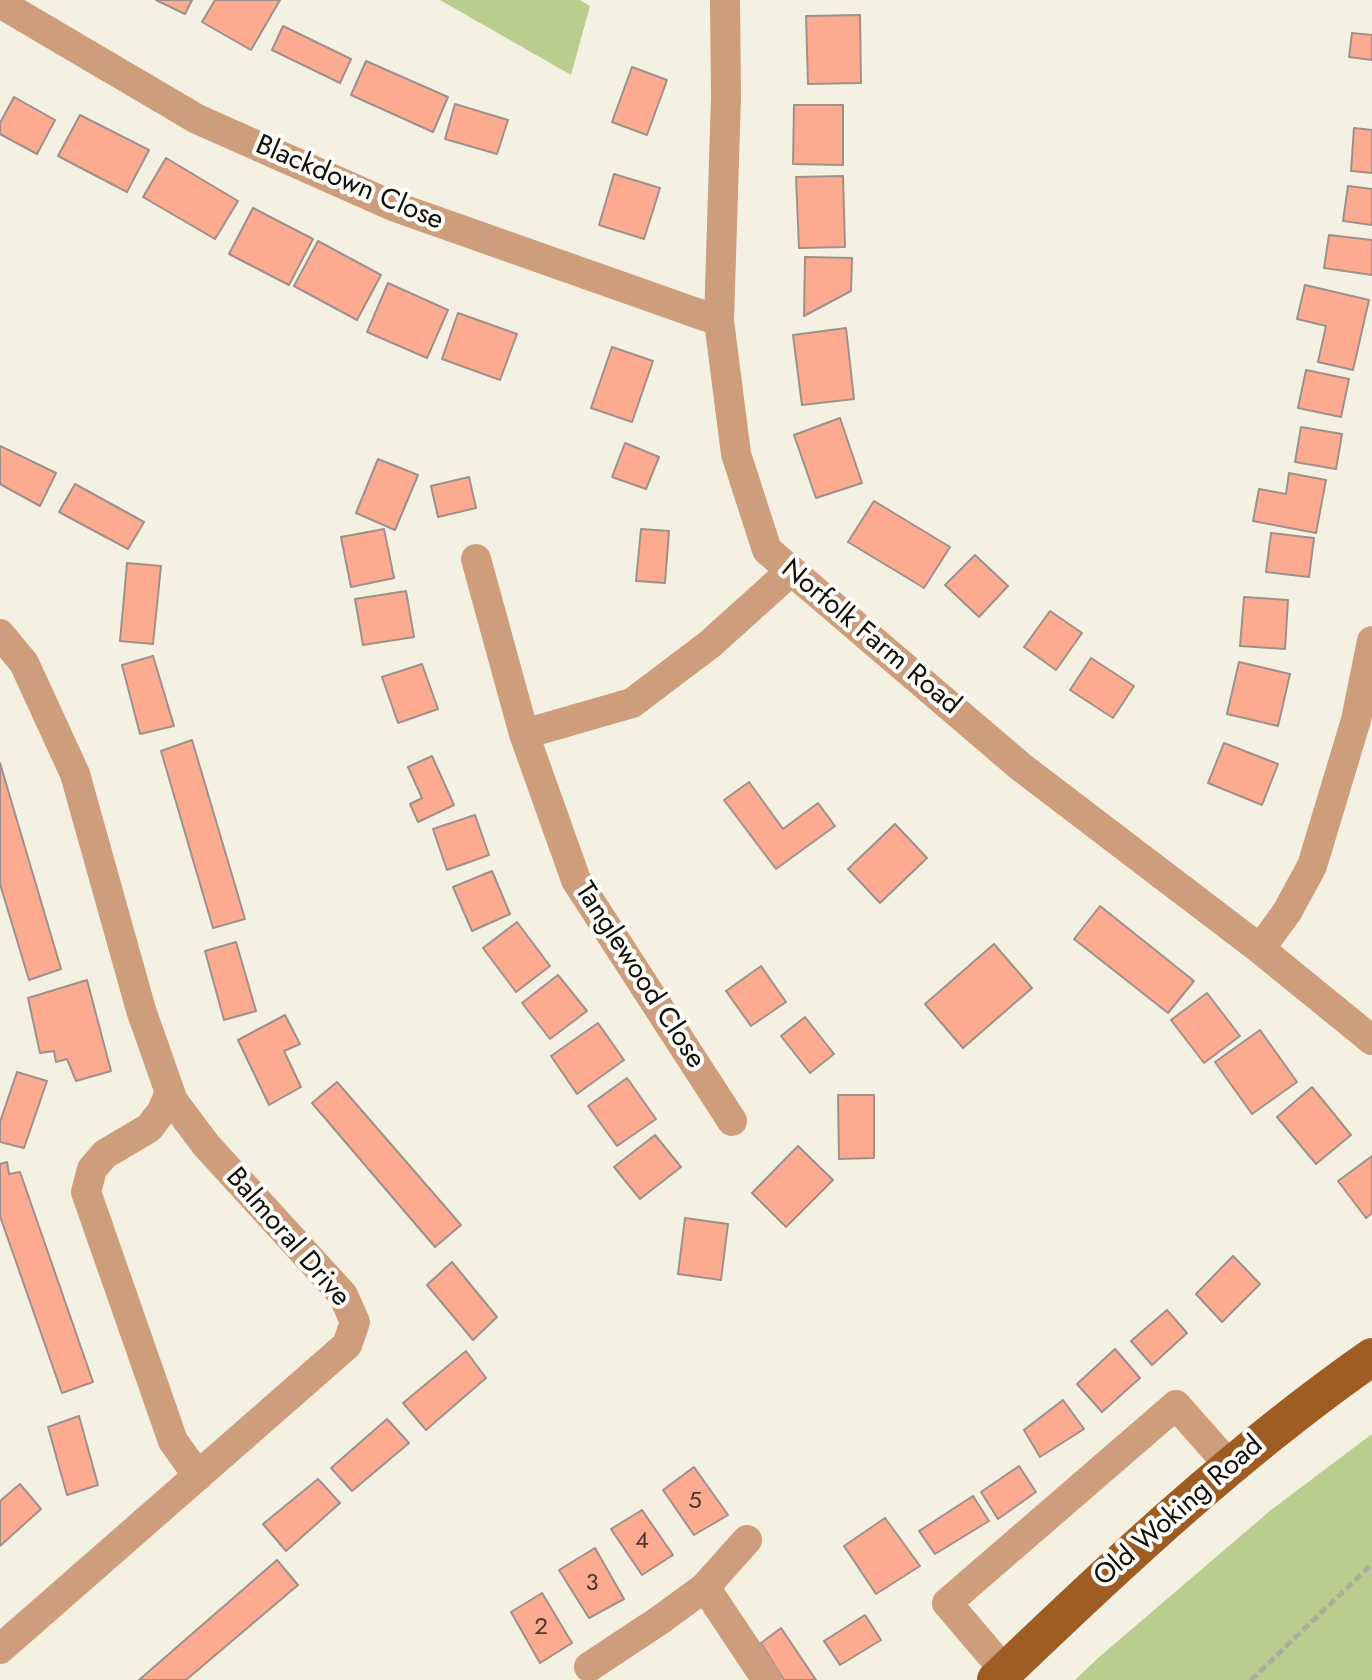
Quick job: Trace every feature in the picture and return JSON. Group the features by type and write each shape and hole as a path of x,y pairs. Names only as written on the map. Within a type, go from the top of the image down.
{"main road":[{"name":"Old Woking Road","path":"1001,1676 1126,1557 1229,1465 1316,1396 1372,1357"}],"street":[{"name":"Norfolk Farm Road","path":"725,0 726,97 719,321 736,454 767,550 1021,767 1260,949 1372,1040"},
{"name":"Blackdown Close","path":"0,3 197,119 393,206 719,321"},
{"name":"Tanglewood Close","path":"476,559 524,734 576,880 732,1121"},
{"path":"524,734 632,703 710,644 791,571"},
{"name":"Balmoral Drive","path":"0,634 24,663 75,774 141,1010 173,1101 206,1145 343,1295 355,1322 347,1345 0,1649"},
{"path":"1260,949 1287,912 1312,866 1356,720 1372,641"},
{"path":"170,1092 162,1111 149,1128 105,1154 92,1169 86,1192 173,1441 198,1476"},
{"path":"1001,1676 947,1603 1176,1405 1229,1465"},
{"path":"589,1667 705,1587 747,1540"},
{"path":"705,1587 767,1680"}],"path":[{"path":"1251,1680 1372,1564"}],"green space":[{"path":"440,0 580,0 590,6 571,75"},
{"path":"1372,1434 1372,1680 1075,1680 1271,1510"}],"building":[{"path":"156,0 192,0 185,14"},
{"path":"215,0 280,0 251,50 202,22"},
{"path":"860,15 861,83 808,84 806,16"},
{"path":"283,26 351,59 340,83 272,50"},
{"path":"1352,33 1372,35 1372,60 1349,57"},
{"path":"366,61 448,97 433,132 351,95"},
{"path":"632,67 667,80 647,135 612,122"},
{"path":"14,97 55,120 37,154 0,134 0,123"},
{"path":"455,104 508,120 497,154 445,139"},
{"path":"794,105 843,105 843,165 793,164"},
{"path":"80,115 149,150 127,192 58,156"},
{"path":"1354,128 1372,130 1372,173 1351,171"},
{"path":"166,158 238,201 215,239 143,197"},
{"path":"614,174 660,188 644,239 599,225"},
{"path":"843,176 845,247 799,248 796,177"},
{"path":"1348,186 1372,189 1372,225 1343,221"},
{"path":"253,208 313,239 289,285 229,254"},
{"path":"1329,235 1372,240 1372,275 1324,268"},
{"path":"318,241 381,275 357,320 294,286"},
{"path":"805,257 852,258 851,291 804,316"},
{"path":"388,283 448,310 427,358 367,332"},
{"path":"1305,285 1369,300 1353,370 1318,362 1326,326 1297,319"},
{"path":"458,313 517,334 500,380 442,359"},
{"path":"846,328 854,399 802,405 793,335"},
{"path":"612,347 653,361 632,422 591,408"},
{"path":"1306,370 1349,379 1341,417 1298,408"},
{"path":"840,418 862,483 816,498 794,435"},
{"path":"1301,427 1342,434 1336,469 1295,462"},
{"path":"625,443 659,457 646,489 612,477"},
{"path":"0,446 56,473 40,506 0,484"},
{"path":"378,459 418,475 395,530 356,513"},
{"path":"1289,473 1326,480 1316,533 1253,521 1259,489 1286,494"},
{"path":"469,477 476,508 438,517 431,486"},
{"path":"75,484 144,522 128,549 59,512"},
{"path":"874,501 950,547 924,588 848,542"},
{"path":"384,529 394,578 351,587 341,537"},
{"path":"641,529 669,531 665,583 636,581"},
{"path":"1271,533 1314,538 1309,577 1266,572"},
{"path":"975,555 1008,586 979,617 945,585"},
{"path":"127,563 161,566 153,644 120,641"},
{"path":"406,591 414,637 363,645 355,599"},
{"path":"1244,597 1288,600 1285,649 1240,646"},
{"path":"1050,611 1082,633 1056,670 1024,647"},
{"path":"153,656 174,726 140,734 122,665"},
{"path":"1091,658 1134,686 1113,718 1070,690"},
{"path":"1239,662 1290,674 1278,726 1227,714"},
{"path":"422,664 438,709 398,723 382,677"},
{"path":"192,740 245,919 213,928 161,751"},
{"path":"1224,743 1278,764 1262,805 1208,783"},
{"path":"432,756 454,805 418,822 410,804 422,798 408,767"},
{"path":"0,763 61,969 29,980 0,884"},
{"path":"749,782 783,829 818,803 835,826 776,869 724,800"},
{"path":"475,815 489,855 447,870 433,829"},
{"path":"895,824 927,858 880,903 848,869"},
{"path":"492,871 510,914 472,931 453,887"},
{"path":"1100,906 1194,981 1168,1013 1074,939"},
{"path":"517,922 550,966 516,992 483,948"},
{"path":"236,942 256,1011 224,1020 205,951"},
{"path":"994,944 1032,988 963,1048 925,1004"},
{"path":"761,966 786,1002 751,1026 726,991"},
{"path":"558,975 587,1011 550,1039 522,1003"},
{"path":"87,980 111,1071 76,1081 67,1059 56,1062 54,1051 40,1053 28,998"},
{"path":"1207,993 1240,1036 1204,1063 1171,1020"},
{"path":"285,1015 300,1044 284,1051 301,1087 269,1105 238,1040"},
{"path":"805,1017 834,1054 810,1073 781,1036"},
{"path":"598,1023 624,1060 577,1094 551,1056"},
{"path":"1260,1030 1297,1082 1252,1114 1215,1062"},
{"path":"17,1072 47,1081 24,1148 0,1142 0,1122"},
{"path":"627,1078 656,1119 617,1146 588,1106"},
{"path":"337,1082 461,1225 435,1247 312,1103"},
{"path":"1312,1087 1351,1135 1316,1164 1277,1117"},
{"path":"838,1095 874,1095 874,1158 839,1159"},
{"path":"655,1135 681,1167 640,1199 614,1167"},
{"path":"798,1146 833,1180 786,1227 752,1193"},
{"path":"1372,1156 1372,1213 1366,1218 1338,1181"},
{"path":"7,1162 9,1174 20,1172 93,1382 62,1393 0,1216 0,1164"},
{"path":"685,1218 728,1224 721,1280 678,1274"},
{"path":"1233,1256 1260,1284 1222,1322 1196,1294"},
{"path":"452,1262 497,1317 473,1340 427,1285"},
{"path":"1167,1310 1187,1333 1152,1365 1131,1341"},
{"path":"1115,1349 1140,1378 1102,1412 1077,1384"},
{"path":"466,1351 486,1378 426,1430 403,1403"},
{"path":"1063,1400 1084,1429 1040,1457 1024,1430"},
{"path":"79,1416 98,1485 67,1495 48,1427"},
{"path":"387,1419 409,1443 352,1491 331,1468"},
{"path":"1019,1466 1036,1492 998,1519 981,1492"},
{"path":"694,1467 728,1515 694,1535 663,1490"},
{"path":"318,1479 340,1503 286,1551 263,1524"},
{"path":"20,1484 41,1509 0,1546 0,1501"},
{"path":"973,1496 989,1521 935,1554 919,1531"},
{"path":"642,1510 673,1555 642,1575 611,1529"},
{"path":"885,1518 920,1566 876,1594 844,1546"},
{"path":"595,1548 624,1599 589,1618 559,1570"},
{"path":"277,1560 298,1585 186,1680 139,1680"},
{"path":"542,1593 572,1643 540,1663 511,1612"},
{"path":"865,1615 881,1640 840,1665 824,1641"},
{"path":"781,1628 816,1680 784,1680 761,1643"}]}
